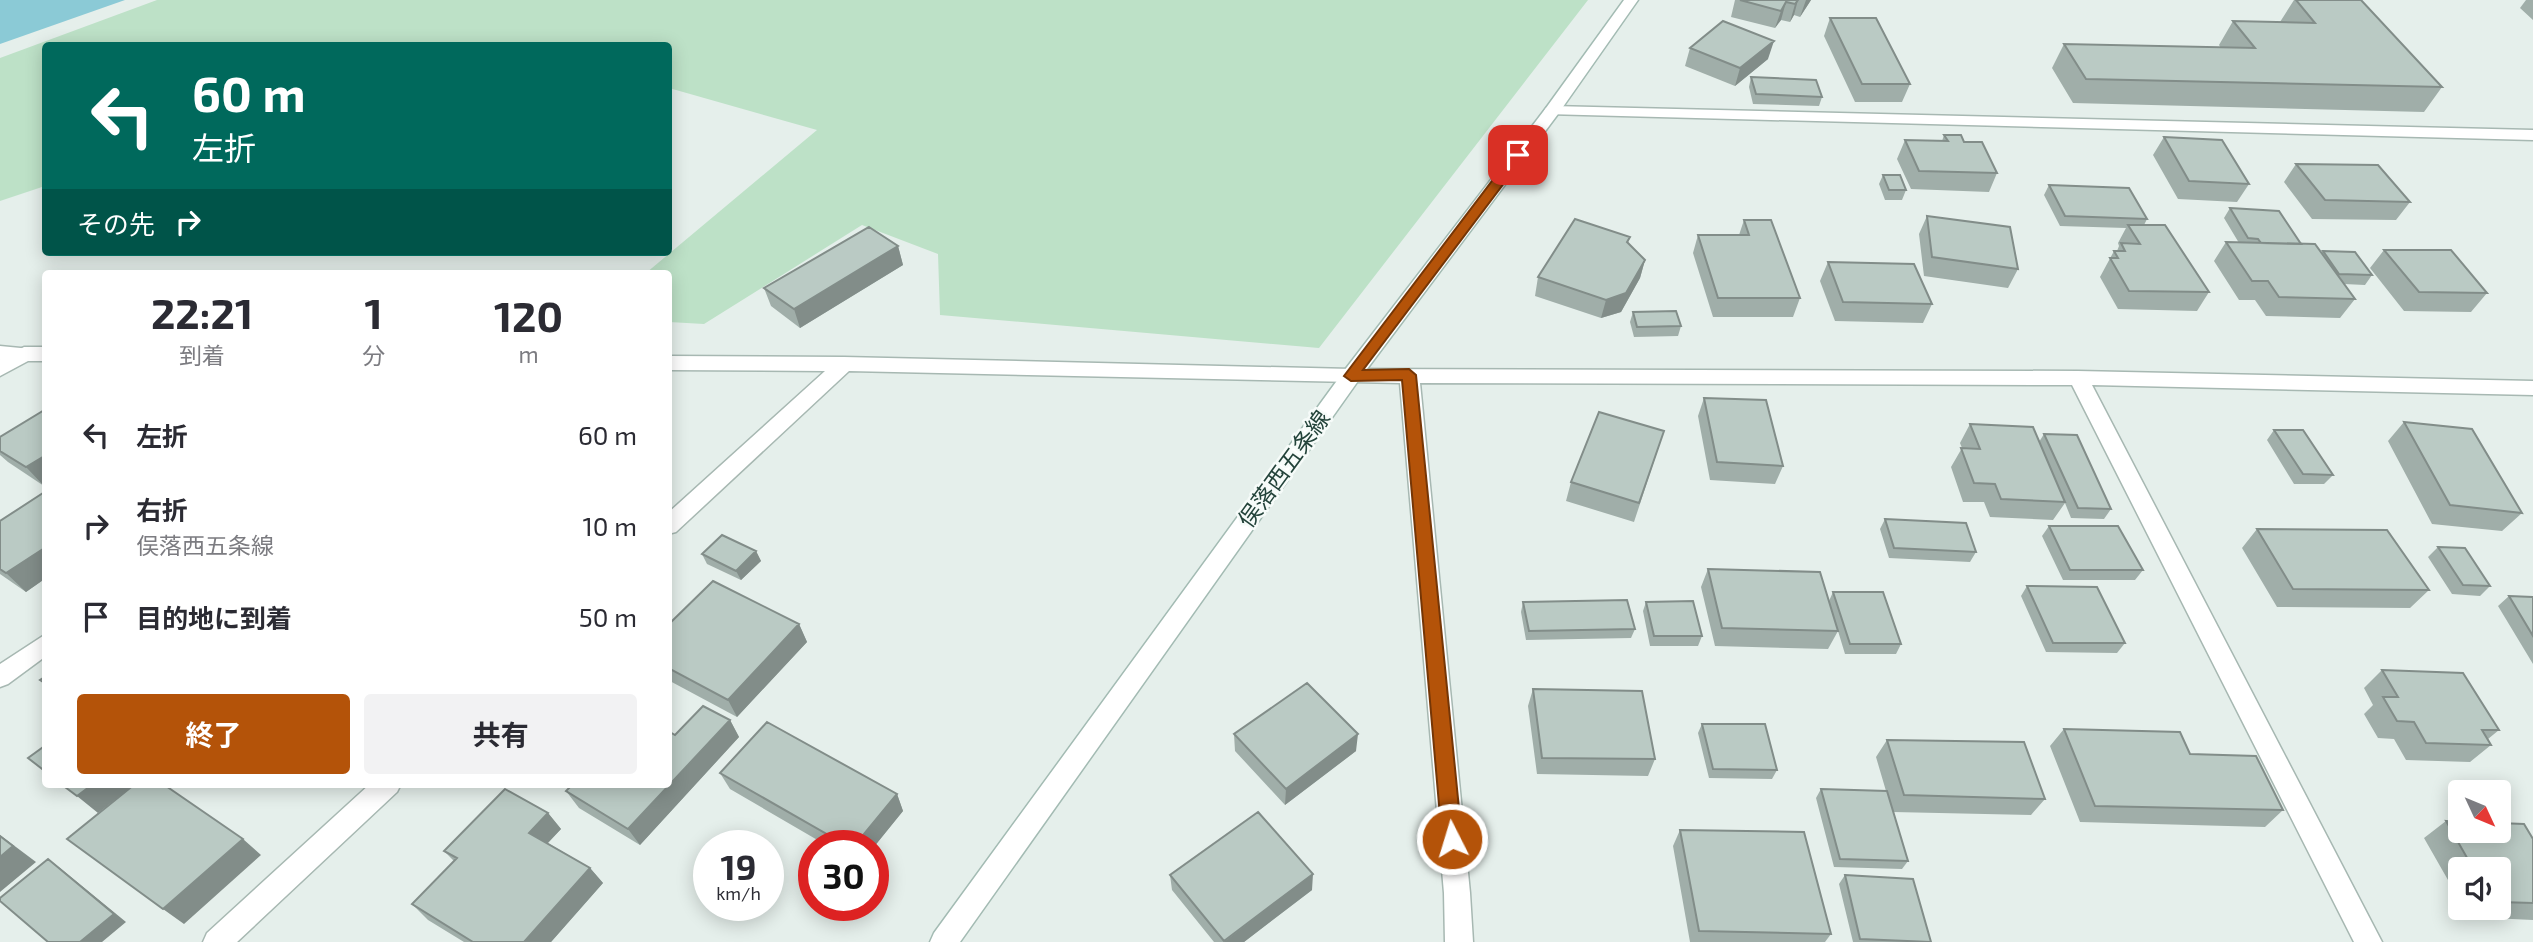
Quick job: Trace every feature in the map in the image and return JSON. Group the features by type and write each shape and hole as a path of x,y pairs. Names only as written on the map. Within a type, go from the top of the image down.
{"street":[{"name":"俣落西五条線","path":"944,942 1351,376 1552,111 1632,0"},
{"path":"1552,111 2533,135"},
{"path":"0,353 42,354"},
{"path":"0,369 24,354"},
{"path":"672,363 844,364 1351,376 2078,378 2533,388"},
{"path":"672,522 844,364"},
{"path":"1409,375 1457,893 1459,942"},
{"path":"2078,378 2368,942"},
{"path":"0,677 42,646"},
{"path":"217,942 384,788"}],"green space":[{"path":"157,0 1588,0 1319,348 940,315 938,254 862,225 704,324 672,322 672,270 650,270 666,256 672,256 672,251 817,130 672,89 672,42 43,42"},
{"path":"42,42 42,187 0,201 0,58"}],"water":[{"path":"0,0 125,0 0,44"}],"building":[{"path":"1740,0 1798,0 1795,4 1786,2 1781,11"},
{"path":"2296,0 2361,0 2442,87 2086,79 2064,44 2255,48 2233,21 2315,23"},
{"path":"1830,18 1876,18 1910,84 1862,84"},
{"path":"1723,21 1774,41 1740,68 1690,48"},
{"path":"1751,77 1816,80 1822,97 1756,94"},
{"path":"1944,135 1961,135 1964,142 1982,142 1997,173 1919,171 1905,140 1948,141"},
{"path":"2164,137 2222,140 2249,184 2189,181"},
{"path":"2296,164 2378,165 2410,202 2325,200"},
{"path":"1883,175 1900,175 1906,190 1889,190"},
{"path":"2049,185 2129,188 2147,219 2065,216"},
{"path":"2230,208 2279,211 2301,244 2261,243 2258,239 2248,238"},
{"path":"1927,216 2010,227 2018,269 1932,257"},
{"path":"1575,219 1630,237 1627,242 1645,260 1626,293 1606,300 1538,277"},
{"path":"1744,220 1771,220 1800,298 1718,298 1698,235 1749,235"},
{"path":"2128,225 2165,225 2209,292 2129,291 2110,258 2118,258 2114,251 2125,251 2121,243 2140,244"},
{"path":"869,227 898,246 794,309 764,288"},
{"path":"2226,242 2315,244 2355,299 2279,297 2268,281 2252,281"},
{"path":"2384,250 2451,250 2487,293 2419,292"},
{"path":"2323,251 2355,252 2372,275 2339,274"},
{"path":"1828,262 1914,264 1932,304 1843,302"},
{"path":"1676,311 1681,326 1637,327 1633,312"},
{"path":"1704,398 1766,400 1783,466 1717,462"},
{"path":"42,411 42,457 26,467 0,451 0,437"},
{"path":"1599,412 1664,431 1639,503 1571,482"},
{"path":"2404,422 2472,429 2522,513 2450,505"},
{"path":"1970,424 2033,427 2065,502 2001,499 1995,484 1974,483 1961,448 1980,449"},
{"path":"2274,430 2303,430 2333,475 2303,474"},
{"path":"2044,434 2077,435 2111,509 2078,508"},
{"path":"42,494 42,550 6,573 0,569 0,521"},
{"path":"1885,519 1966,523 1976,552 1894,548"},
{"path":"2049,526 2118,526 2143,570 2070,570"},
{"path":"2257,529 2387,530 2429,590 2293,589"},
{"path":"722,535 756,551 736,571 702,554"},
{"path":"2438,547 2465,548 2490,586 2463,585"},
{"path":"1708,569 1820,572 1838,631 1722,628"},
{"path":"713,581 799,624 728,700 672,670 672,621"},
{"path":"2027,586 2097,587 2125,643 2053,643"},
{"path":"1833,592 1883,592 1901,644 1850,644"},
{"path":"2509,596 2533,597 2533,636"},
{"path":"1627,600 1635,629 1529,631 1523,602"},
{"path":"1693,601 1702,636 1654,636 1646,602"},
{"path":"2382,670 2463,673 2499,730 2482,730 2491,745 2426,743 2414,722 2397,721 2383,697 2398,697"},
{"path":"1307,683 1358,734 1286,789 1234,734"},
{"path":"1533,689 1642,691 1655,759 1542,758"},
{"path":"703,706 730,720 672,782 672,733 675,735"},
{"path":"767,722 897,794 867,830 820,830 720,773"},
{"path":"1702,724 1765,724 1777,770 1713,769"},
{"path":"2064,729 2180,732 2190,754 2256,756 2283,810 2095,806"},
{"path":"1887,740 2024,742 2045,799 1904,795"},
{"path":"42,748 42,769 28,758"},
{"path":"66,788 88,788 77,796"},
{"path":"130,788 169,788 243,839 163,909 67,839"},
{"path":"569,788 666,788 628,829 566,791"},
{"path":"505,789 548,813 529,833 590,868 524,942 473,942 412,904 457,858 444,851"},
{"path":"1821,789 1887,791 1908,861 1840,859"},
{"path":"1258,812 1313,874 1224,941 1170,875"},
{"path":"2511,823 2524,824 2533,839 2533,903 2511,902 2511,857 2467,857 2459,844 2511,844"},
{"path":"1680,830 1804,832 1831,934 1699,931"},
{"path":"0,836 13,846 0,857"},
{"path":"48,859 114,914 80,942 48,942 0,901 0,898"},
{"path":"1845,875 1913,879 1931,942 1860,939"}],"route":[{"path":"1452,839 1409,375 1351,376 1518,155"}]}
